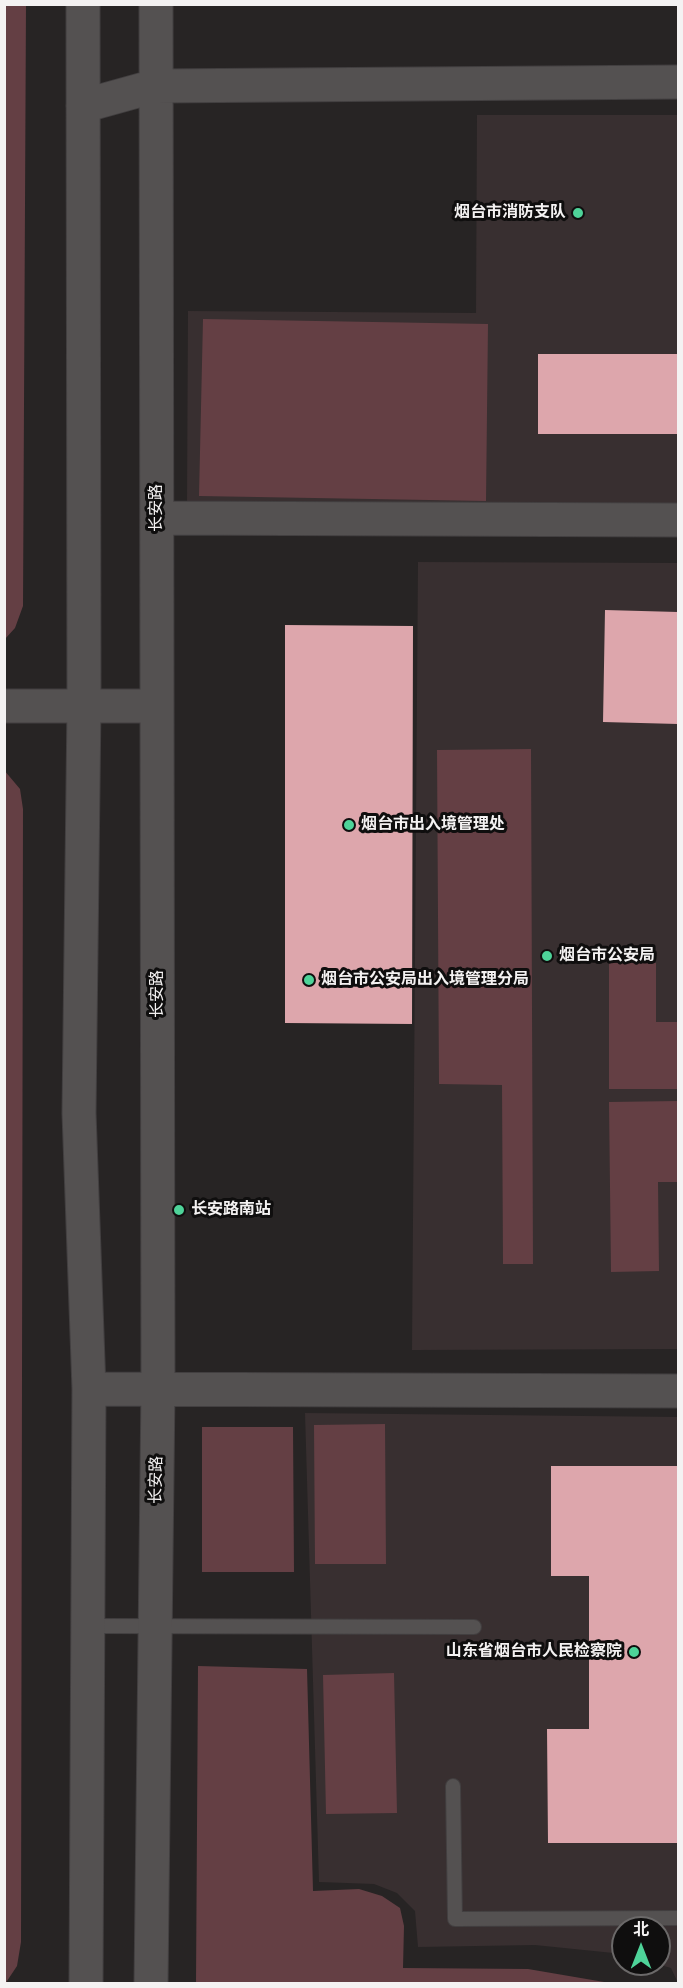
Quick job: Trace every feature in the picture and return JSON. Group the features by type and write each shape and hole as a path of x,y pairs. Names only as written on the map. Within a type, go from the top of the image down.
{"street":[{"path":"83,4 84,705 79,1113 89,1389 86,1983"},
{"name":"长安路","path":"151,1983 158,1388 156,4"},
{"path":"83,106 155,86 678,82"},
{"path":"157,518 678,520"},
{"path":"4,706 157,706"},
{"path":"89,1389 678,1391"}],"lane":[{"path":"89,1626 156,1628 474,1627"},
{"path":"453,1786 454,1919 678,1918"}],"shaded area":[{"path":"26,4 23,606 15,628 5,639 4,5"},
{"name":"烟台市消防支队","path":"477,115 678,115 678,506 187,502 188,311 476,313"},
{"path":"203,319 488,324 486,501 199,496"},
{"name":"烟台市公安局","path":"418,562 678,563 678,1349 412,1350"},
{"path":"531,749 533,1264 503,1264 502,1085 439,1084 437,750"},
{"path":"4,770 20,789 23,809 21,1942 17,1966 5,1984"},
{"path":"609,963 656,963 656,1022 678,1022 678,1089 609,1089"},
{"path":"678,1101 678,1182 658,1182 659,1271 611,1272 609,1102"},
{"path":"305,1413 678,1417 678,1983 671,1968 671,1916 611,1916 611,1953 535,1945 418,1947 415,1911 397,1893 374,1884 319,1882"},
{"path":"385,1424 386,1564 315,1564 314,1425"},
{"path":"202,1427 293,1427 294,1572 202,1572"},
{"path":"198,1666 307,1669 313,1891 359,1889 382,1896 400,1908 404,1926 403,1968 528,1969 610,1983 196,1983"},
{"path":"394,1673 397,1813 326,1814 323,1675"}],"building":[{"path":"538,354 678,354 678,434 538,434"},
{"path":"605,610 678,612 678,724 603,722"},
{"name":"烟台市出入境管理处","path":"285,625 413,626 412,1024 285,1023"},
{"name":"山东省烟台市人民检察院","path":"551,1466 678,1466 678,1843 548,1843 547,1729 589,1729 589,1576 551,1576"}],"place":[{"name":"烟台市消防支队","path":"578,213"},
{"name":"烟台市出入境管理处","path":"349,825"},
{"name":"烟台市公安局","path":"547,956"},
{"name":"烟台市公安局出入境管理分局","path":"309,980"},
{"name":"长安路南站","path":"179,1210"},
{"name":"山东省烟台市人民检察院","path":"634,1652"}]}
